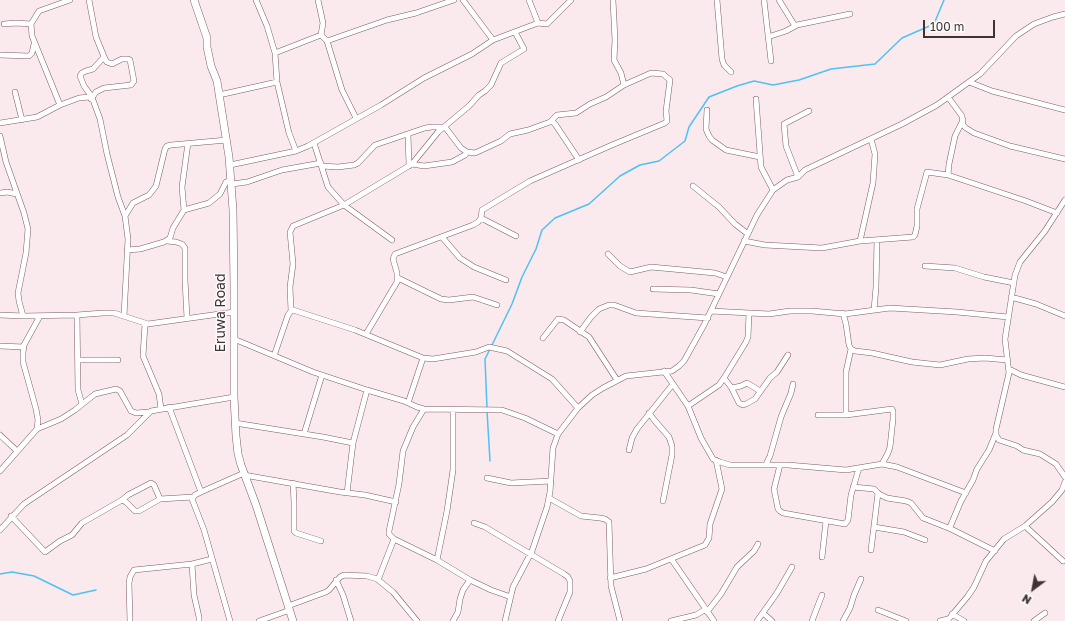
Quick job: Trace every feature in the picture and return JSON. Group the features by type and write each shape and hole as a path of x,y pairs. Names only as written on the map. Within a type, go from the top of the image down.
{"main road":[{"name":"Eruwa Road","path":"194,0 207,38 206,47 217,81 230,165 234,312 234,397 238,454 293,621"}],"street":[{"path":"60,105 34,43 32,36 32,24 39,10 70,0"},
{"path":"89,0 96,37 104,57 107,62 112,64 123,58 130,60 134,83 104,88 96,92 92,98"},
{"path":"256,0 267,26 275,53 277,82 288,129 296,151"},
{"path":"318,0 323,23 321,35"},
{"path":"327,41 387,20 416,13 454,0"},
{"path":"463,0 493,40"},
{"path":"529,0 538,23"},
{"path":"230,165 296,151 314,143 381,105 424,78 472,54 493,40 538,23 543,25 551,22 571,0"},
{"path":"613,0 615,40 614,60 621,73 624,85"},
{"path":"717,0 722,59 724,65 731,72"},
{"path":"764,0 771,61"},
{"path":"779,0 795,26"},
{"path":"768,37 786,31 795,26 850,14"},
{"path":"505,621 517,578 530,554 540,530 549,498 554,448 558,434 578,408 592,395 617,380 626,376 676,369 684,361 708,318 757,215 773,190 787,180 798,177 805,170 902,124 937,105 980,74 1016,36 1034,24 1065,14"},
{"path":"4,24 32,24"},
{"path":"274,356 291,311 290,287 293,264 291,229 293,226 344,205 354,197 387,180 410,165 438,132 491,85 501,63 524,49 515,32"},
{"path":"275,53 321,35"},
{"path":"321,35 327,41 342,90 356,118"},
{"path":"0,55 29,56 32,54 34,43"},
{"path":"104,57 93,69 82,73 80,76 96,107 116,190 125,216 128,239 124,316"},
{"path":"366,334 397,282 398,278 393,260 393,256 395,254 473,225 481,218 482,210 530,181 667,121 666,111 670,80 663,74 651,73 624,85 606,97 579,111 557,115 550,122 528,130 510,134 501,141 481,151 471,153 461,148 445,127"},
{"path":"219,95 277,82"},
{"path":"969,82 992,91 1065,110"},
{"path":"15,92 22,120"},
{"path":"0,123 37,117 60,105 84,97 92,98"},
{"path":"948,97 962,116 966,128 980,136 1010,146 1065,159"},
{"path":"756,99 761,167 773,190"},
{"path":"708,110 706,129 712,140 726,150 760,157"},
{"path":"798,177 786,146 784,124 809,111"},
{"path":"948,175 955,136 963,120"},
{"path":"550,122 552,121 555,124 579,160"},
{"path":"184,210 209,203 220,194 226,182 247,182 282,170 321,165 338,167 354,165 358,163 375,145 425,128 445,127"},
{"path":"408,134 410,165"},
{"path":"0,136 6,162 28,229 26,253 18,292 23,316"},
{"path":"860,240 873,183 875,154 871,139"},
{"path":"125,216 133,203 149,195 156,186 165,149 171,145 227,140"},
{"path":"314,143 328,187 344,205 392,240"},
{"path":"167,241 184,210 182,187 188,144"},
{"path":"410,165 424,166 452,162 465,155 467,152"},
{"path":"744,241 765,245 822,248 835,247 860,240 913,237 917,226 917,208 927,172 948,175 1057,213"},
{"path":"693,186 719,207 735,224 748,234"},
{"path":"0,193 7,192 16,194"},
{"path":"951,529 951,524 977,469 989,450 996,433 1000,410 1007,386 1009,369 1005,339 1015,276 1020,262 1045,231 1065,200"},
{"path":"481,218 516,236"},
{"path":"442,236 460,258 474,267 506,280"},
{"path":"874,310 877,240"},
{"path":"127,250 140,249 167,241 182,244 185,248 187,318"},
{"path":"608,254 620,266 630,272 650,267 715,273 727,277"},
{"path":"926,266 955,268 984,277 1014,283"},
{"path":"398,278 441,299 450,300 473,298 497,305"},
{"path":"653,289 691,290 719,294"},
{"path":"1011,297 1036,304 1065,316"},
{"path":"580,332 599,309 609,305 614,305 636,313 708,318"},
{"path":"711,311 735,311 749,314 769,314 790,311 843,313 903,308 1008,317"},
{"path":"291,311 293,310 300,312 366,334 423,358 433,359 476,352 488,347 507,351 559,385 578,408"},
{"path":"0,315 40,316 114,313 145,324 234,312"},
{"path":"843,313 851,349 846,372 846,415"},
{"path":"688,406 719,385 724,378 748,338 749,314"},
{"path":"77,315 78,390 82,404"},
{"path":"37,429 38,420 36,409 23,362 24,347 40,316"},
{"path":"543,338 558,319 561,319 589,337 617,380"},
{"path":"145,324 143,356 158,394 161,409"},
{"path":"234,339 322,375 424,409 502,410 525,418 558,434"},
{"path":"0,346 24,347"},
{"path":"851,349 912,362 940,365 968,359 985,358 1007,360"},
{"path":"724,378 732,388 739,403 743,405 750,403 770,378 777,372 788,355"},
{"path":"408,403 423,358"},
{"path":"78,360 118,360"},
{"path":"1009,369 1020,375 1065,387"},
{"path":"664,371 688,406 701,438 713,459 730,465 766,464 849,470 882,464 897,467 966,493"},
{"path":"304,434 322,375"},
{"path":"732,388 747,383 760,391"},
{"path":"629,450 632,438 649,413 659,403 673,384"},
{"path":"766,464 790,397 793,384"},
{"path":"0,471 37,429 75,410 95,394 116,389 120,390 131,411 136,413 234,397"},
{"path":"347,492 353,443 367,390"},
{"path":"169,407 201,492"},
{"path":"424,409 413,427 404,451 400,484 389,534 394,539 437,560 470,580 511,597"},
{"path":"818,415 846,415 892,409 893,419 890,447 882,464"},
{"path":"437,560 447,511 453,470 453,410"},
{"path":"0,530 11,516 24,504 127,435 149,412"},
{"path":"649,413 669,437 672,446 671,461 663,501"},
{"path":"235,423 353,443"},
{"path":"996,433 997,438 1002,442 1017,446 1023,450 1034,452 1050,460 1056,464 1065,477"},
{"path":"0,435 17,451"},
{"path":"610,578 646,569 672,560 705,545 708,542 710,524 722,489 716,460"},
{"path":"780,465 774,489 778,509 780,511 783,513 845,524 847,522 853,487 859,468"},
{"path":"849,470 855,479"},
{"path":"122,500 135,511 160,499 193,497 201,492 244,474 365,494 396,502"},
{"path":"487,478 511,483 551,481"},
{"path":"940,621 948,620 968,596 974,587 982,566 1004,539 1025,526 1052,502 1063,491 1065,482"},
{"path":"11,516 46,552 60,541 72,535 82,523 151,483 154,485 160,499"},
{"path":"293,483 294,531 320,541"},
{"path":"853,487 874,489 887,498 906,501 910,503 923,518 951,529 995,551"},
{"path":"871,550 878,493"},
{"path":"193,497 193,502 204,530 230,621"},
{"path":"549,498 581,516 605,519 608,522 610,578 614,602 620,621"},
{"path":"822,557 826,521"},
{"path":"474,523 485,527 564,574 570,581 570,592 558,621"},
{"path":"1025,526 1039,537 1063,561"},
{"path":"874,527 904,532 925,540"},
{"path":"378,580 394,539"},
{"path":"671,621 706,611 721,594 737,567 758,544"},
{"path":"130,621 129,583 130,577 134,570 192,564 212,559"},
{"path":"672,560 714,621"},
{"path":"192,564 194,595 199,621"},
{"path":"757,621 777,593 792,567"},
{"path":"259,621 326,592 332,587 336,580 344,575 367,576 378,580 393,592 417,621"},
{"path":"843,621 850,608 861,579"},
{"path":"336,580 343,595 351,621"},
{"path":"452,621 458,612 460,599 470,580"},
{"path":"812,621 822,595"},
{"path":"878,610 906,621"},
{"path":"763,613 772,621"},
{"path":"1034,621 1045,613"},
{"path":"952,614 964,621"}],"waterway":[{"path":"492,345 536,249 542,230 555,218 589,204 620,176 640,165 659,161 685,141 689,127 709,97 754,81 773,85 799,80 831,69 875,64 902,38 934,24 944,0"},
{"path":"487,408 485,359 490,349"},
{"path":"487,411 490,461"},
{"path":"0,574 12,572 34,576 73,595 96,590"}]}
